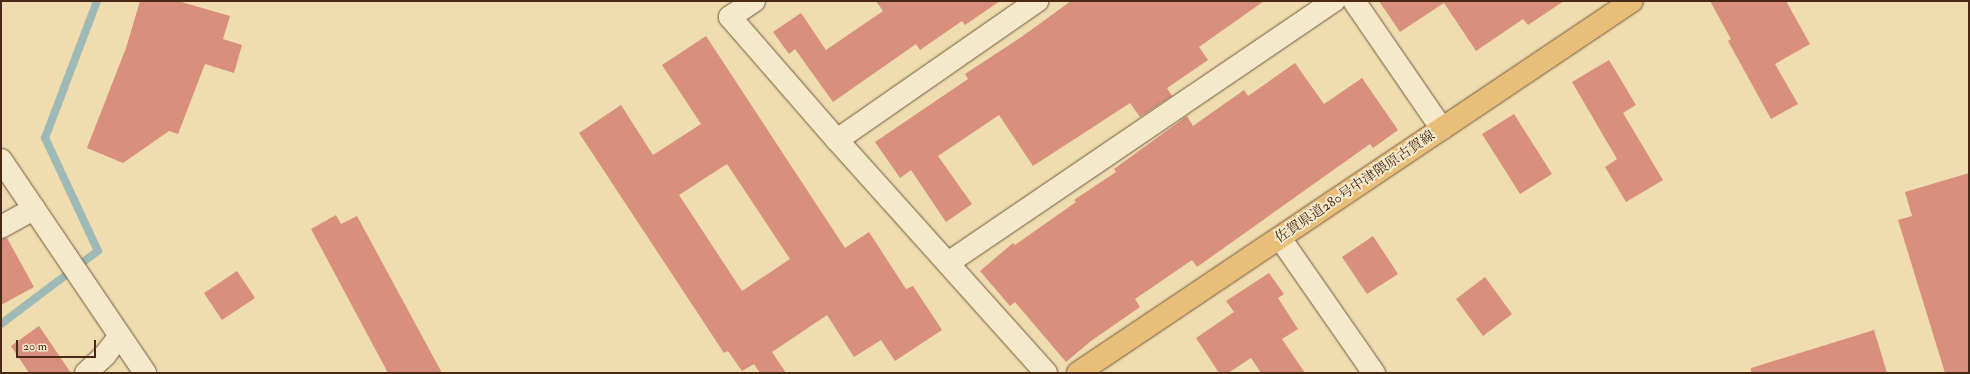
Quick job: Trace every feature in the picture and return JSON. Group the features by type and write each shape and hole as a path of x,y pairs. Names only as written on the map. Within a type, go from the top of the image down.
{"main road":[{"name":"佐賀県道280号中津隈原古賀線","path":"1078,373 1632,1"}],"street":[{"path":"754,1 730,17 837,140 1046,373"},
{"path":"837,140 1037,1"},
{"path":"948,264 1334,1"},
{"path":"1354,1 1442,129"},
{"path":"1,160 145,373"},
{"path":"1,228 34,209"},
{"path":"1280,238 1374,373"},
{"path":"86,373 105,355 120,336"}],"building":[{"path":"140,1 178,1 230,16 223,39 242,45 234,73 205,64 178,134 169,131 123,163 87,148 126,48"},
{"path":"876,1 1000,1 965,25 962,21 920,50 916,44 833,102 795,49 789,54 773,32 801,13 826,50 883,11"},
{"path":"1071,1 1264,1 1199,47 1208,60 1167,88 1172,96 1140,117 1130,103 1033,166 999,115 938,156 972,204 946,222 911,170 900,178 875,142 968,79 965,74 1020,38"},
{"path":"1379,1 1564,1 1528,25 1523,19 1476,51 1444,3 1400,32"},
{"path":"1710,1 1786,1 1810,44 1775,64 1798,104 1771,119 1728,41 1731,39"},
{"path":"706,36 845,248 869,232 906,289 913,286 942,330 895,361 881,340 854,357 827,315 772,352 786,373 760,373 754,364 742,371 728,351 724,353 579,133 621,105 653,155 701,124 662,65","holes":["727,164 790,259 742,291 679,195"]},
{"path":"1609,60 1636,105 1623,113 1663,180 1626,202 1605,167 1617,159 1572,82"},
{"path":"1295,63 1324,104 1362,78 1398,130 1373,148 1370,144 1197,267 1192,260 1135,299 1140,307 1091,341 1066,362 1015,302 1010,306 980,271 1013,243 1015,245 1076,202 1074,200 1116,172 1114,169 1187,116 1193,126 1244,90 1248,96"},
{"path":"1514,114 1552,174 1520,194 1482,134"},
{"path":"1969,173 1969,373 1945,373 1898,220 1912,216 1905,192"},
{"path":"336,215 341,224 357,216 442,373 388,373 311,229"},
{"path":"1373,236 1398,274 1367,294 1342,257"},
{"path":"7,238 34,287 1,305 1,239"},
{"path":"237,271 255,298 222,320 204,293"},
{"path":"1269,273 1284,294 1278,298 1298,329 1282,339 1305,373 1261,373 1251,358 1228,373 1219,373 1196,338 1234,312 1226,301"},
{"path":"1485,277 1512,314 1483,336 1456,299"},
{"path":"39,326 71,373 29,373 11,346"},
{"path":"1874,330 1887,373 1751,373 1751,368"}],"waterway":[{"path":"1,324 98,251 45,138 97,1"}]}
